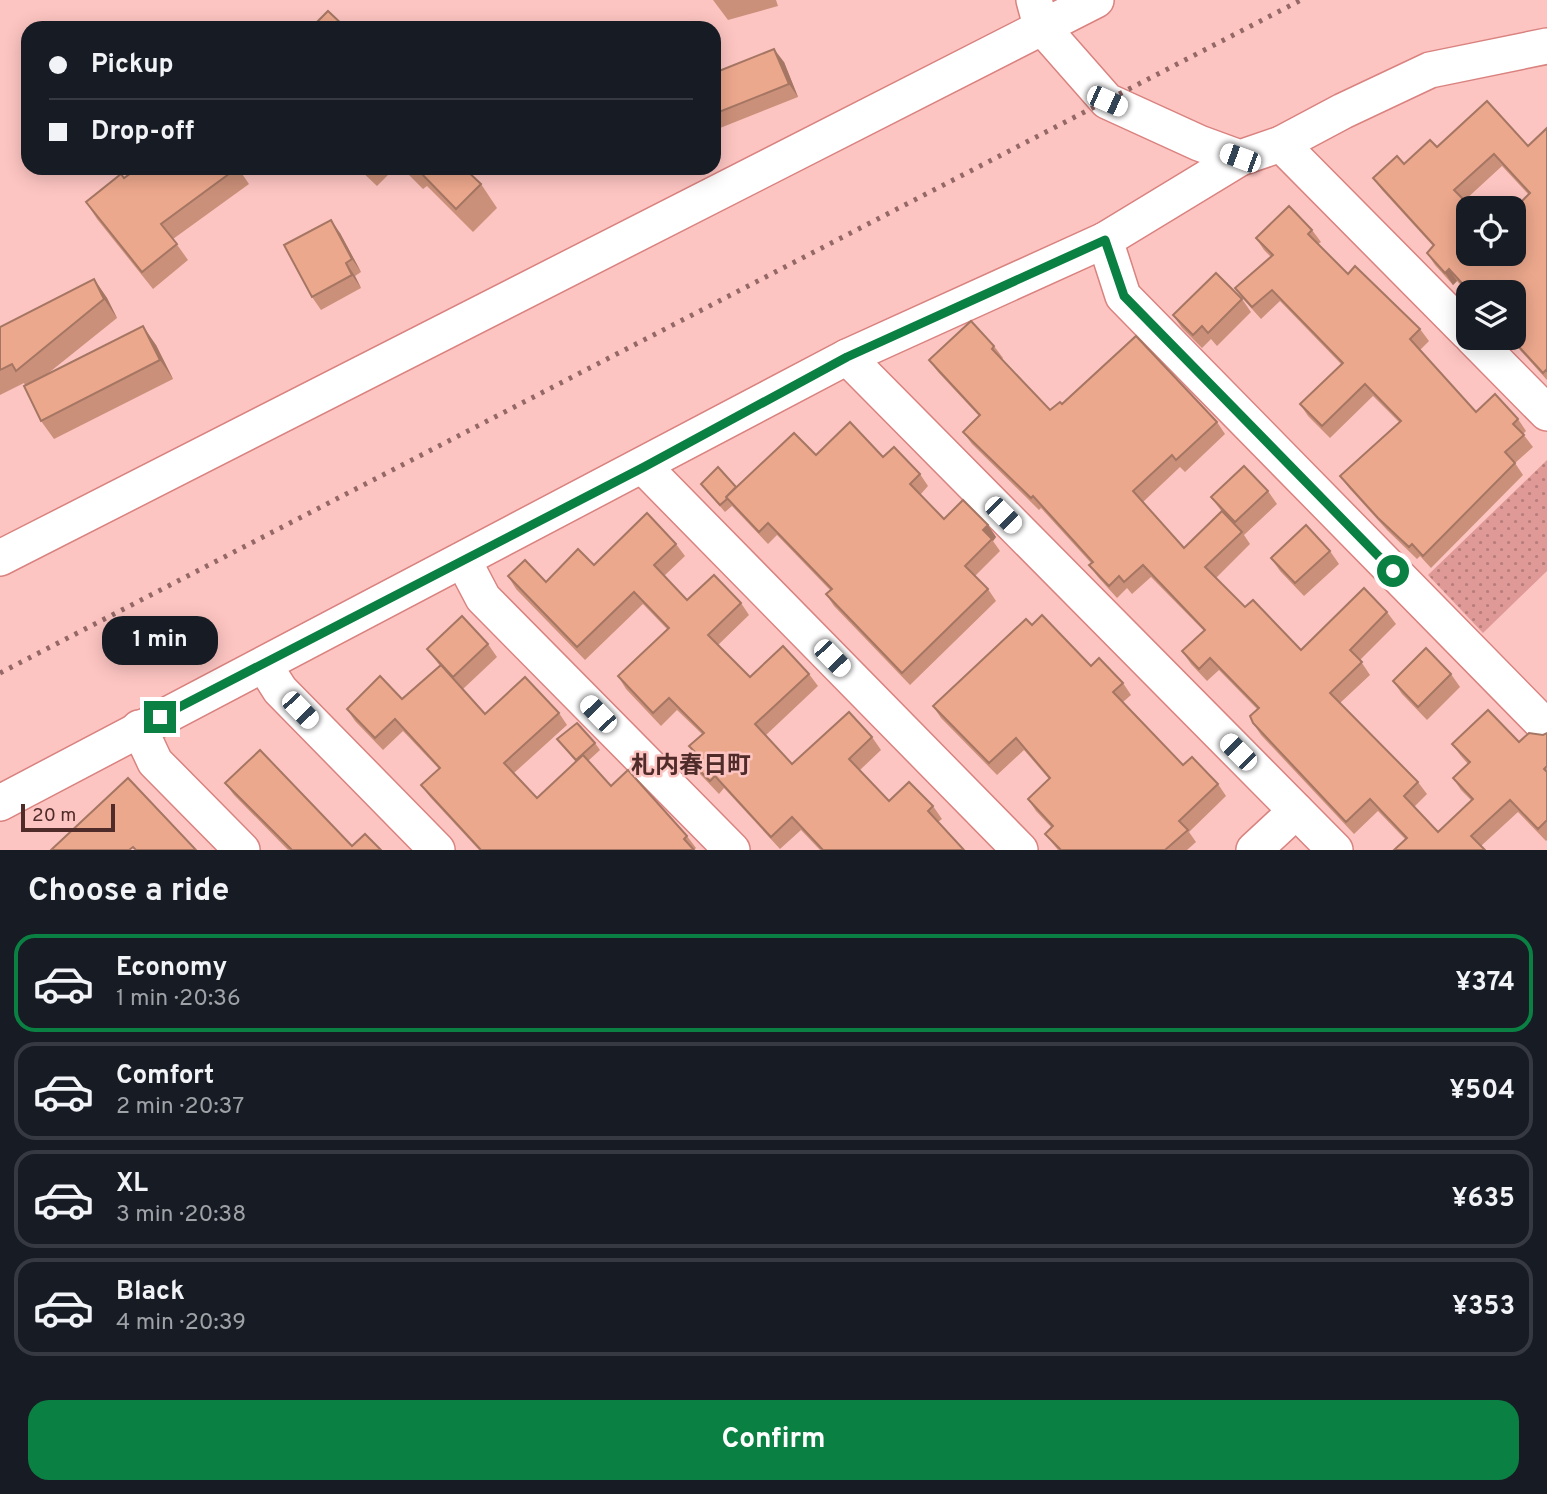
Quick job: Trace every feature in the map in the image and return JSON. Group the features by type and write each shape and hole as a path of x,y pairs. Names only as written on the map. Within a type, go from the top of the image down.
{"street":[{"path":"0,558 1037,13 1096,0"},
{"path":"1037,13 1107,101 1199,143 1240,158"},
{"path":"0,803 139,728 644,467 847,357 1105,240 1240,158 1281,144 1430,70 1547,46"},
{"path":"1281,144 1456,321"},
{"path":"1105,240 1124,296 1547,728"},
{"path":"1485,350 1547,413"},
{"path":"847,357 1335,850"},
{"path":"644,467 1020,850"},
{"path":"463,561 483,598 732,850"},
{"path":"264,665 280,690 437,850"},
{"path":"139,728 155,762 242,850"},
{"path":"1254,850 1296,811"}],"shaded area":[{"path":"1547,460 1547,571 1483,633 1428,575"}],"building":[{"path":"328,11 339,21 318,21"},
{"path":"774,49 789,84 721,111 721,70"},
{"path":"1487,101 1528,146 1547,128 1547,371 1543,373 1522,350 1526,350 1526,280 1459,280 1449,269 1445,273 1427,253 1434,245 1373,178 1397,156 1404,164 1430,140 1437,147"},
{"path":"120,175 124,178 128,175 228,175 161,224 177,244 142,272 86,202"},
{"path":"423,175 471,175 481,184 456,209"},
{"path":"1289,206 1312,230 1308,234 1348,274 1355,266 1420,329 1410,339 1476,412 1495,394 1518,419 1513,424 1524,435 1505,452 1515,463 1423,556 1412,544 1409,547 1378,518 1340,476 1401,421 1365,384 1322,426 1300,404 1343,363 1272,290 1252,307 1235,288 1273,255 1256,238"},
{"path":"331,220 352,259 346,263 352,275 312,297 284,245"},
{"path":"1216,273 1242,299 1208,333 1202,326 1193,335 1173,315"},
{"path":"94,279 104,299 16,371 12,364 0,370 0,327"},
{"path":"971,321 994,346 992,349 1050,410 1060,402 1062,404 1136,336 1217,422 1176,460 1172,455 1133,491 1184,548 1222,511 1242,532 1205,567 1245,607 1253,600 1301,650 1364,588 1387,612 1350,650 1362,662 1330,693 1418,782 1404,796 1438,832 1473,799 1453,778 1470,762 1452,744 1488,710 1519,742 1529,733 1547,733 1547,766 1544,769 1547,772 1547,820 1538,829 1510,800 1471,836 1485,850 1394,850 1407,838 1370,799 1346,822 1253,723 1250,716 1259,708 1210,658 1199,669 1182,651 1205,630 1143,565 1124,582 1119,576 1109,586 1089,565 1093,562 1033,496 1031,498 963,432 980,415 929,360"},
{"path":"143,326 160,360 41,421 24,386"},
{"path":"850,422 883,457 894,447 920,474 910,484 944,519 963,500 988,525 983,530 992,539 965,566 988,589 902,673 826,594 832,589 768,523 759,532 726,497 794,433 816,455"},
{"path":"1244,466 1268,491 1235,522 1211,497"},
{"path":"718,467 736,487 720,505 701,484"},
{"path":"647,513 676,544 654,565 687,600 714,575 741,603 708,635 750,677 783,646 809,674 755,724 792,764 849,712 872,737 849,759 889,801 909,782 933,806 928,811 964,850 823,850 792,817 771,837 715,776 710,781 689,760 696,753 689,746 704,733 669,698 653,713 618,676 669,628 634,592 577,647 508,576 525,560 546,582 578,549 594,565"},
{"path":"1306,525 1330,551 1295,583 1271,558"},
{"path":"1042,615 1091,666 1099,658 1123,683 1113,692 1183,765 1192,757 1218,784 1179,821 1188,830 1165,850 1061,850 1045,834 1053,826 1028,799 1050,778 1016,738 989,763 933,706 1026,619 1032,625"},
{"path":"462,616 488,644 453,677 427,649"},
{"path":"1426,648 1451,674 1418,707 1393,681"},
{"path":"441,665 485,714 525,677 559,713 504,763 537,798 583,755 611,786 628,770 687,836 684,839 694,850 481,850 421,785 440,768 395,719 375,738 347,709 380,676 402,699"},
{"path":"577,723 595,743 576,760 557,739"},
{"path":"260,750 352,846 365,834 381,850 292,850 225,783"},
{"path":"128,778 196,850 136,850 133,847 129,850 51,850"}],"railway":[{"path":"0,673 1301,0"}],"district":[{"name":"札内春日町","path":"691,765"}],"route":[{"path":"160,717 644,467 847,357 1105,240 1124,296 1393,571"}]}
